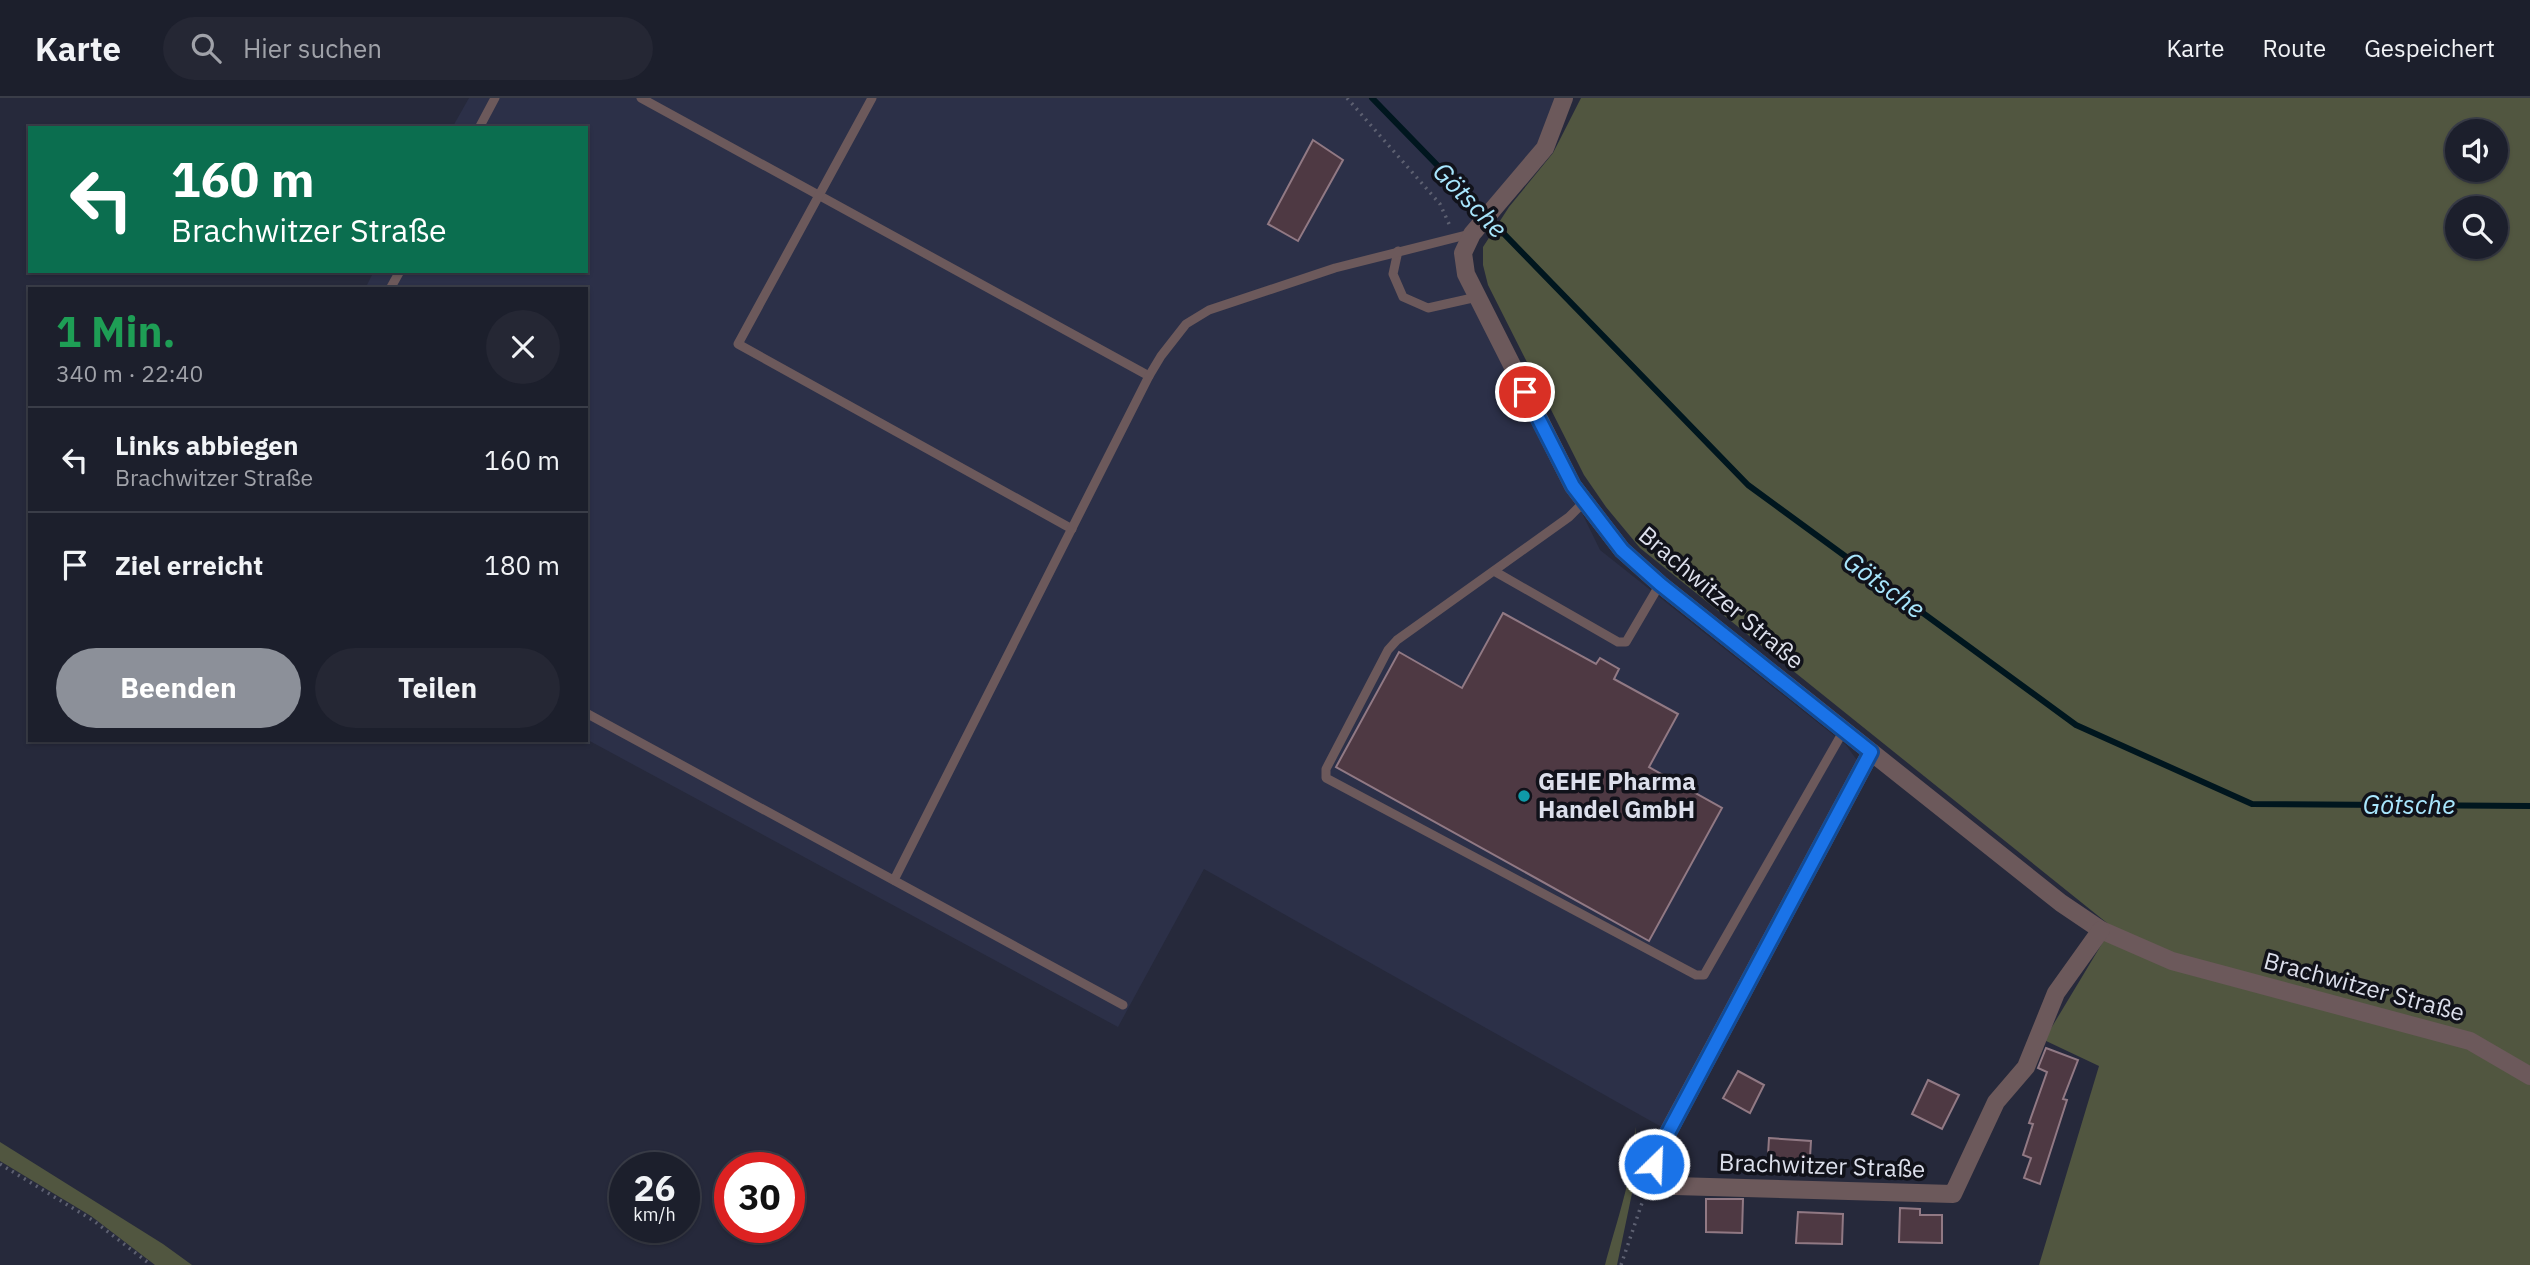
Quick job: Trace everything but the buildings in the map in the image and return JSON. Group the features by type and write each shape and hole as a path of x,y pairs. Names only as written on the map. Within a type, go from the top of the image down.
{"street":[{"name":"Brachwitzer Straße","path":"1564,98 1545,148 1502,199 1463,236 1466,274 1583,503 1622,550 1660,584 2060,903 2101,930 2172,961 2470,1041 2530,1076"},
{"path":"1658,1178 1655,1171 1656,1155 1871,752"},
{"name":"Brachwitzer Straße","path":"1658,1178 1665,1184 1675,1185 1953,1194 1996,1102 2026,1067 2056,993 2101,930"}],"lane":[{"path":"480,126 495,98"},
{"path":"641,98 1149,376"},
{"path":"872,98 738,344 1072,529"},
{"path":"894,880 1149,376 1186,324 1209,310 1335,268 1463,236"},
{"path":"1398,251 1393,274 1403,297 1428,308 1477,297"},
{"path":"1583,503 1569,517 1397,640 1388,650 1326,769 1326,778 1696,975 1703,975 1843,730"},
{"path":"1494,570 1618,642 1626,642 1660,584"},
{"path":"588,714 1123,1004"}],"path":[{"path":"1347,98 1440,204 1463,236"},
{"path":"0,1164 94,1222 151,1265"},
{"path":"1621,1265 1643,1200 1658,1178"}],"shaded area":[{"path":"469,98 1564,98 1545,148 1472,234 1466,274 1600,550 1846,745 1859,763 1665,1129 1204,869 1118,1027 588,740 588,287 366,287 373,273 588,273 588,126 453,126"}],"green space":[{"path":"1581,98 2530,98 2530,1265 2039,1265 2099,1066 2044,1040 2112,927 1640,548 1584,475 1488,285 1483,265 1483,247 1509,207 1553,153"},
{"path":"1635,1127 1640,1155 1617,1265 1605,1265 1633,1158"},
{"path":"0,1142 192,1265 155,1265 91,1216 0,1161"}],"waterway":[{"name":"Götsche","path":"1372,98 1748,485 2076,725 2252,804 2530,806"}],"place":[{"name":"GEHE Pharma Handel GmbH","path":"1524,796"}],"route":[{"path":"1525,392 1583,503 1622,550 1660,584 1871,752 1862,764 1656,1155 1654,1164"}]}
